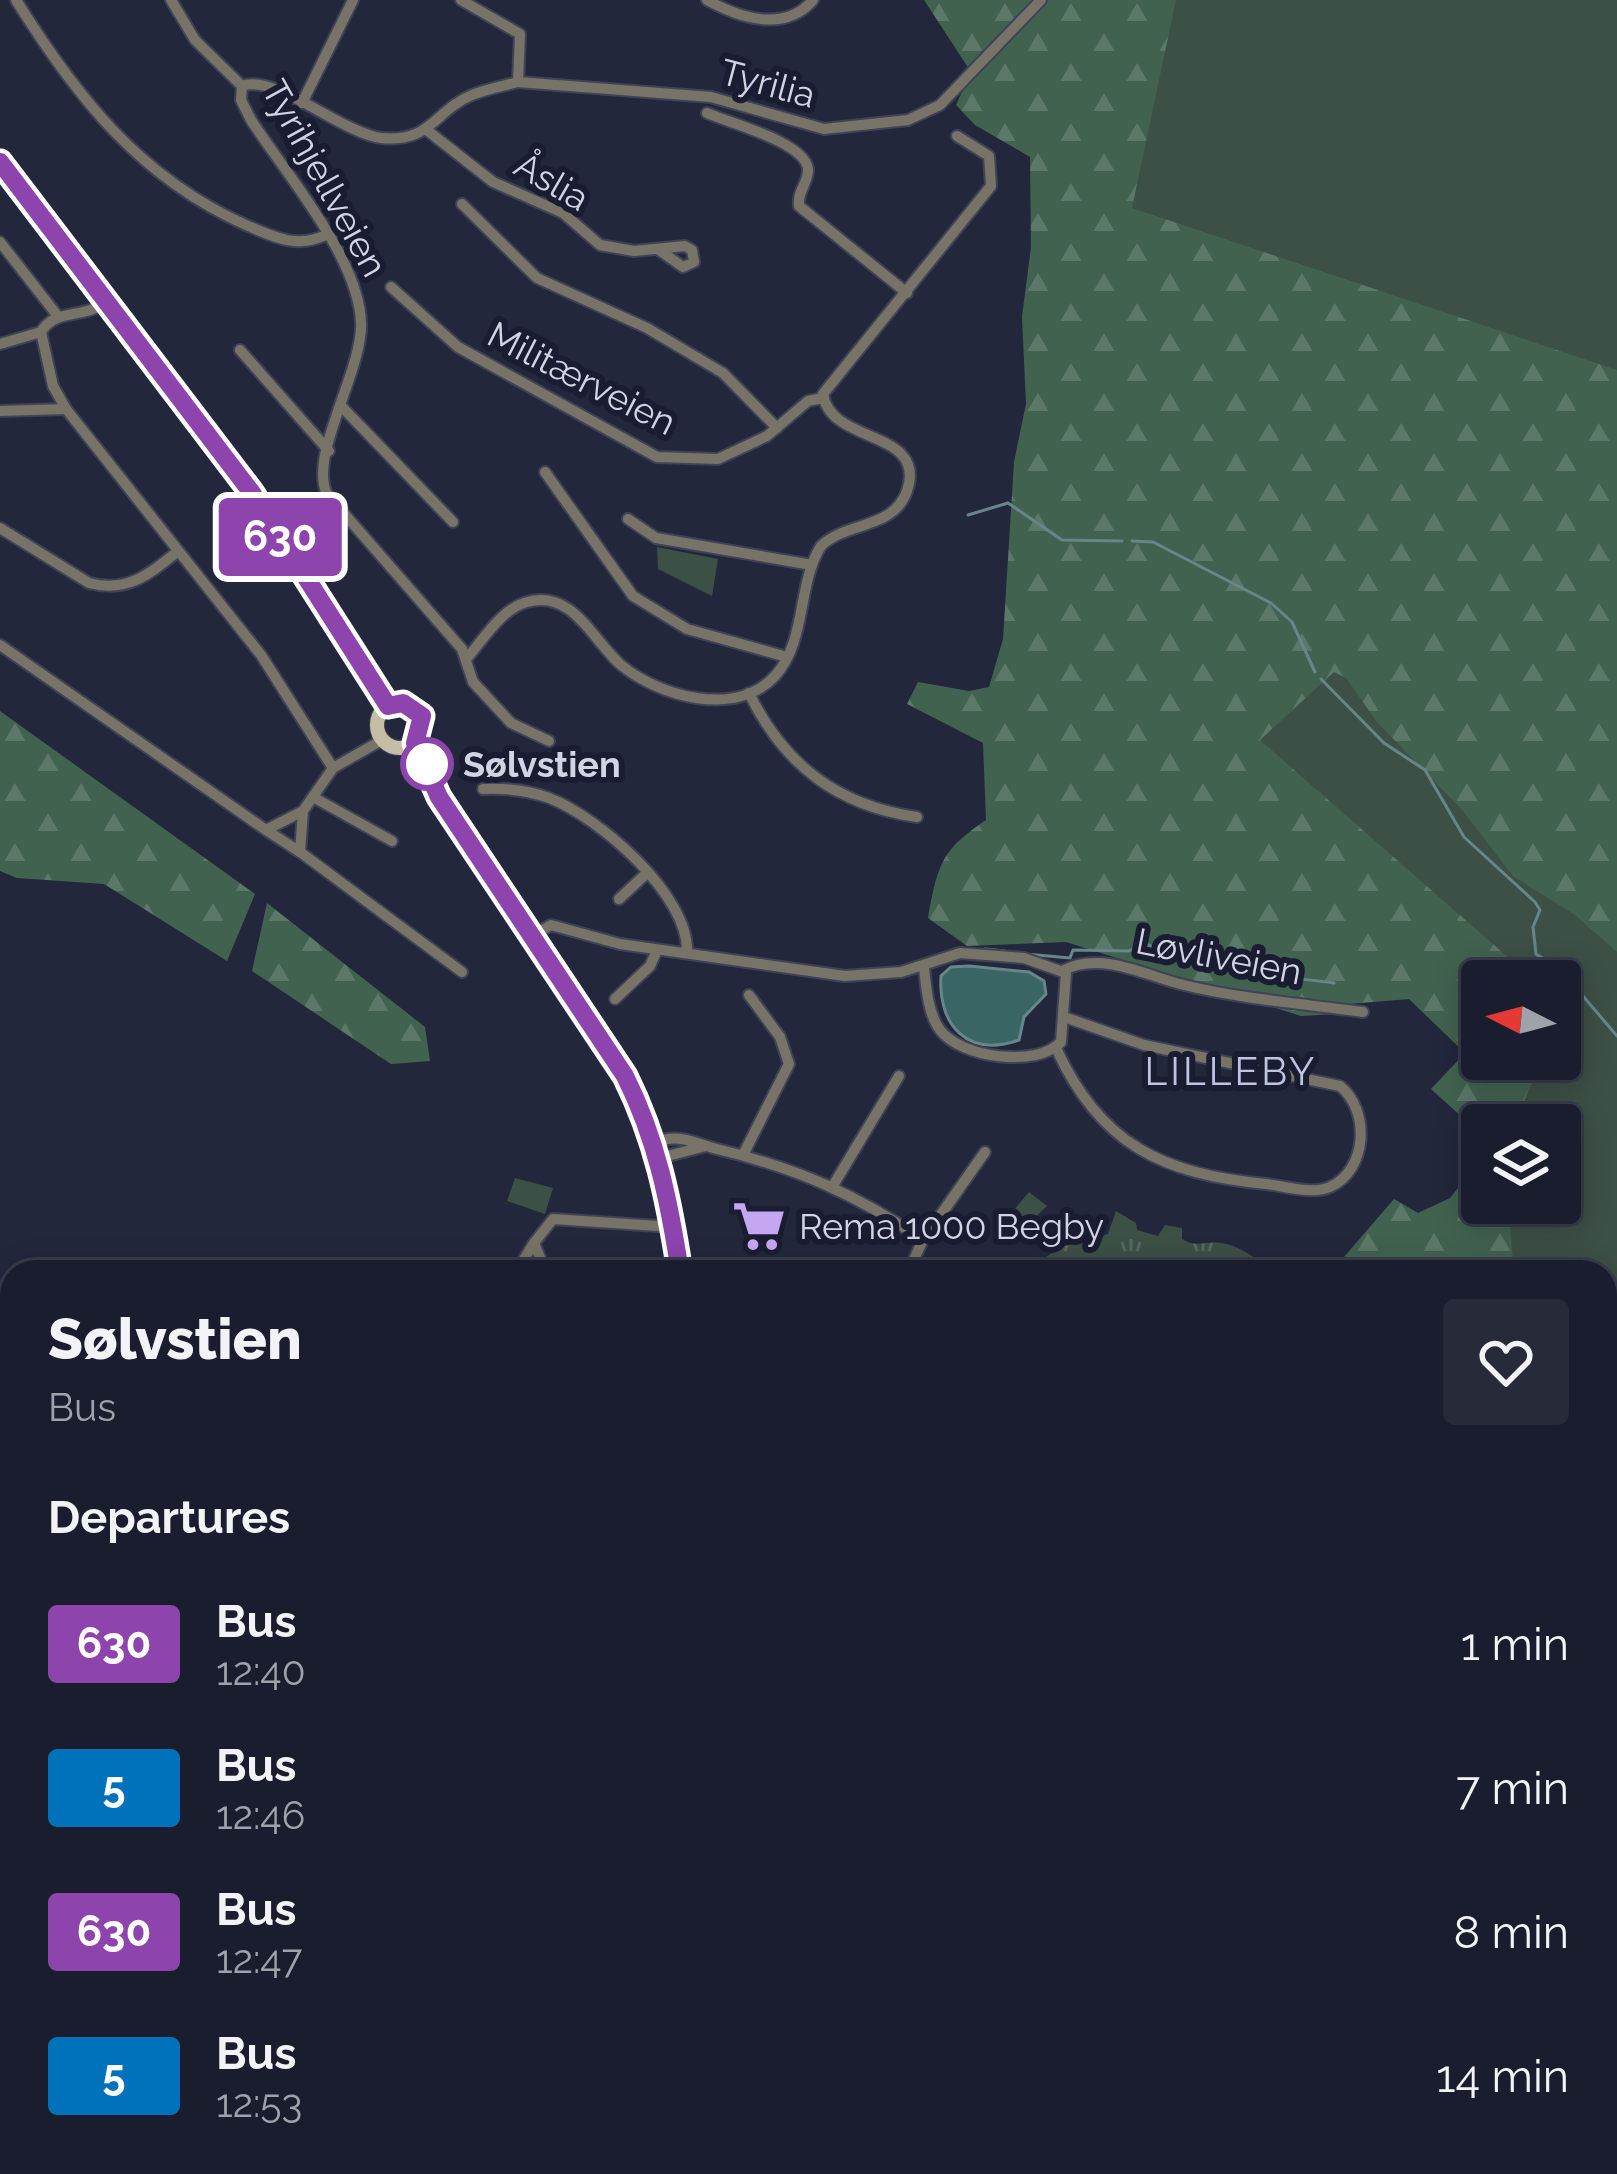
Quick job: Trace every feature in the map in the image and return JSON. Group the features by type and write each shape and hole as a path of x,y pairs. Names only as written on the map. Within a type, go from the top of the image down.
{"main road":[{"path":"0,162 252,493 388,706"},
{"path":"403,703 417,710 423,726 415,743 398,748 382,740 379,718 388,706 403,703"},
{"path":"415,743 472,855 625,1076 657,1150 678,1260"}],"street":[{"path":"16,0 94,114 176,189 282,241 326,235"},
{"name":"Tyrihjellveien","path":"171,0 195,40 242,86 241,100 250,120 349,273 362,328 322,478 327,494 467,658 468,677 503,716 550,741"},
{"path":"302,104 353,0"},
{"path":"460,0 520,34 518,82"},
{"path":"707,0 726,11 766,20 795,15 813,0"},
{"name":"Tyrilia","path":"428,131 469,95 518,82 711,97 802,125 842,129 908,120 933,110 1041,0"},
{"path":"242,86 256,83 366,135 387,139 428,131"},
{"path":"707,112 768,135 800,156 808,173 799,190 800,207 907,293"},
{"name":"Åslia","path":"428,131 493,182 563,213 600,245 659,250"},
{"path":"467,658 506,613 524,602 546,600 574,612 617,661 654,684 708,699 749,693 770,680 787,657 821,546 836,534 895,512 909,482 896,447 847,428 823,398 826,386 907,293 993,182 989,156 957,136"},
{"path":"462,204 537,278 647,328 723,373 777,428"},
{"path":"0,242 56,316"},
{"name":"Militærveien","path":"391,287 458,347 657,457 718,459 777,428 808,401 823,398"},
{"path":"0,344 41,332 56,316 91,312 104,303"},
{"path":"41,332 53,386 66,409 261,655 333,768"},
{"path":"240,350 329,451"},
{"path":"342,406 453,522"},
{"path":"0,411 66,409"},
{"path":"545,472 633,596 687,628 787,657"},
{"path":"628,518 656,538 812,565"},
{"path":"0,528 88,583 104,587 128,586 177,552"},
{"path":"0,645 300,851 461,971"},
{"path":"749,693 784,752 819,782 840,796 917,817"},
{"path":"266,830 303,811 333,768 382,740"},
{"path":"483,789 529,791 554,800 647,873 678,909 687,953"},
{"path":"313,797 392,841"},
{"path":"300,851 303,811"},
{"path":"620,899 647,873"},
{"path":"532,936 551,925 657,950 845,976 924,967 960,953 1024,958 1064,970 1067,1018 1056,1048 1091,1110 1120,1140 1155,1160 1236,1180 1314,1189 1332,1186 1353,1166 1360,1119 1352,1097 1340,1086 1144,1045 1067,1018"},
{"path":"615,999 650,966 657,950"},
{"name":"Løvliveien","path":"1064,970 1083,964 1121,966 1186,986 1363,1012"},
{"path":"924,967 938,1028 955,1044 985,1054 1056,1048"},
{"path":"742,1155 789,1064 780,1037 749,995"},
{"path":"834,1184 899,1076"},
{"path":"657,1150 706,1146 834,1184 922,1240"},
{"path":"913,1260 922,1240 985,1152"},
{"path":"523,1260 545,1224 562,1218 646,1229 673,1227"},
{"path":"534,1243 541,1260"}],"green space":[{"path":"924,0 1617,0 1617,1260 1341,1260 1394,1199 1418,1213 1450,1198 1461,1184 1461,1224 1581,1224 1581,1104 1461,1104 1461,1116 1431,1089 1461,1057 1461,1080 1581,1080 1581,960 1461,960 1461,1049 1409,999 1349,1004 1337,1014 1301,1016 1066,942 967,946 928,918 943,861 986,820 983,743 907,704 918,682 969,691 989,687 1003,639 1014,462 1026,404 1022,317 1031,247 1030,157 975,125 956,105 971,72"},
{"path":"1176,0 1617,0 1617,370 1132,208"},
{"path":"657,547 718,559 712,596 658,569"},
{"path":"1334,672 1346,678 1377,722 1463,811 1513,876 1575,915 1617,952 1617,1260 1513,1260 1510,1224 1581,1224 1581,1104 1523,1104 1533,1080 1581,1080 1581,960 1511,960 1260,740"},
{"path":"0,711 255,894 227,961 104,884 17,878 0,871"},
{"path":"267,903 425,1027 430,1061 391,1064 252,971"},
{"path":"515,1178 553,1188 545,1214 507,1201"},
{"path":"1029,1192 1047,1206 1013,1238 1001,1225"},
{"path":"1116,1211 1136,1223 1137,1230 1158,1236 1165,1225 1182,1228 1182,1239 1187,1242 1220,1243 1256,1260 1042,1260 1061,1247 1108,1234"}],"shaded area":[{"path":"951,967 1029,972 1044,981 1046,994 1024,1017 1019,1040 1001,1044 971,1041 951,1023 941,994 941,976"}],"waterway":[{"path":"968,515 1008,503 1062,540 1122,541"},
{"path":"1132,541 1153,542 1271,603 1292,622 1315,672"},
{"path":"1321,679 1384,743 1425,770 1464,837 1535,902 1540,910 1533,927 1536,954 1560,969 1617,1036"},
{"path":"1026,954 1070,958 1073,950 1128,951 1149,945 1210,966 1334,983"},
{"path":"985,949 1005,951"}],"bus line":[{"name":"630","path":"0,162 252,493 388,706 411,705 422,716 421,735 415,743 439,797 472,855 625,1076 646,1119 668,1190 678,1260"}],"place":[{"name":"Sølvstien","path":"427,764"},
{"name":"Rema 1000 Begby","path":"759,1226"}],"district":[{"name":"LILLEBY","path":"1231,1071"}]}
